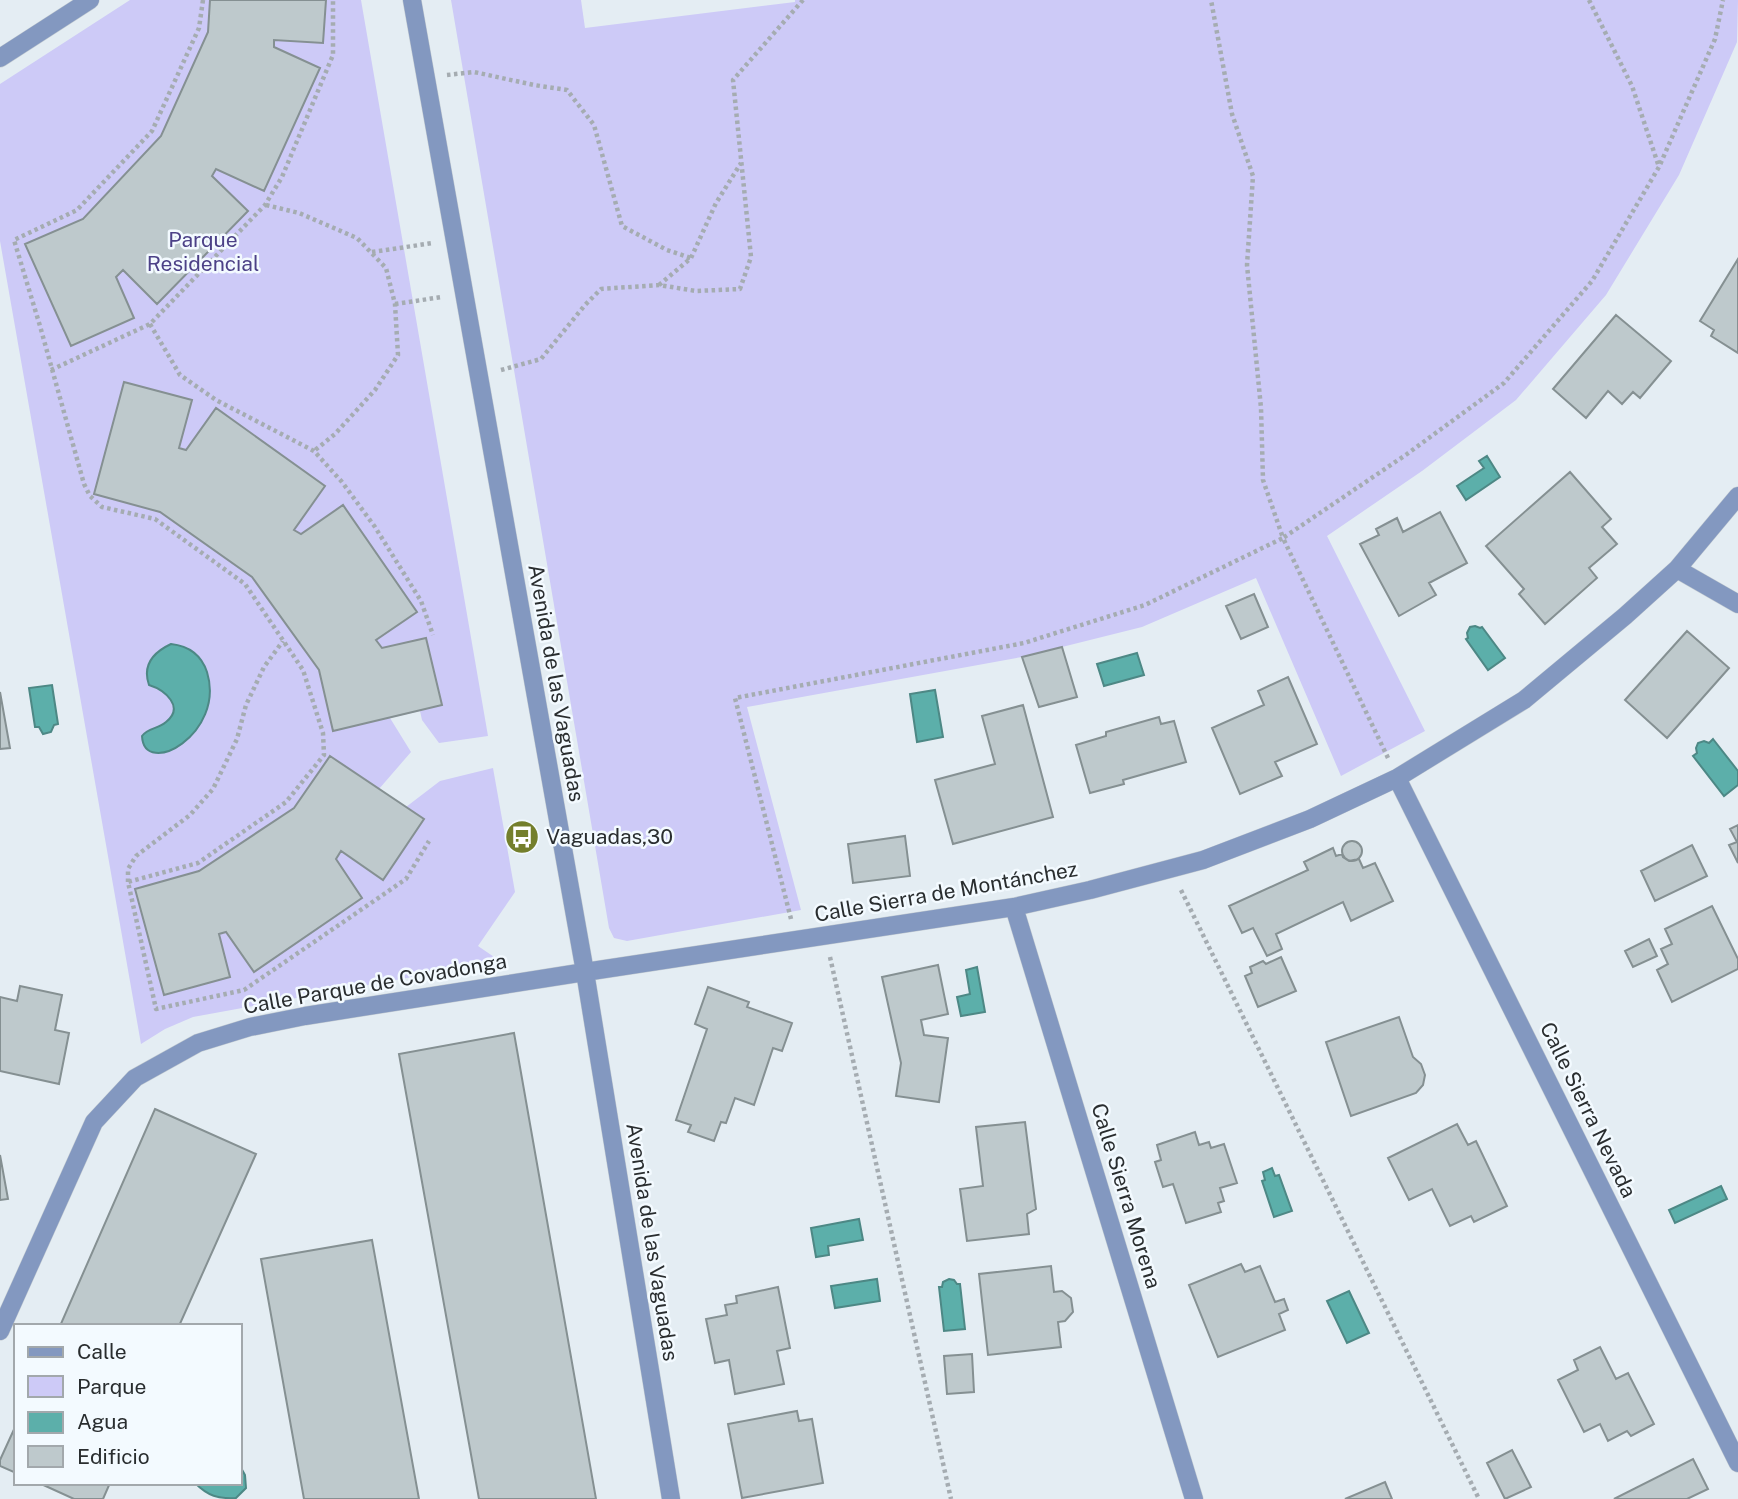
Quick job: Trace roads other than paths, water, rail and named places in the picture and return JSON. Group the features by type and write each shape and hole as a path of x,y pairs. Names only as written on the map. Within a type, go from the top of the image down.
{"street":[{"path":"0,58 90,0"},
{"name":"Avenida de las Vaguadas","path":"412,0 585,972 671,1499"},
{"name":"Calle Sierra de Montánchez","path":"585,972 1014,907 1203,860 1311,819 1397,778 1524,700 1677,569 1738,496"},
{"path":"1677,569 1738,604"},
{"name":"Calle Sierra Nevada","path":"1397,778 1738,1463"},
{"name":"Calle Sierra Morena","path":"1014,907 1194,1499"},
{"name":"Calle Parque de Covadonga","path":"0,1331 94,1122 135,1078 198,1043 250,1027 585,972"}],"water":[{"path":"1487,456 1500,477 1466,500 1457,486 1484,468 1479,461"},
{"path":"1470,627 1482,627 1505,658 1488,670 1466,639"},
{"path":"171,644 189,649 198,656 207,672 210,694 205,714 195,731 168,751 156,753 146,748 142,736 166,722 174,711 171,700 149,685 147,671 155,655"},
{"path":"1137,653 1144,675 1104,686 1097,664"},
{"path":"52,685 58,724 54,725 51,732 43,734 39,727 35,727 29,688"},
{"path":"935,690 943,737 917,742 910,694"},
{"path":"1713,739 1738,771 1738,785 1724,796 1693,756 1697,753 1698,743 1709,743"},
{"path":"977,967 985,1012 961,1016 957,997 970,994 966,970"},
{"path":"1272,1168 1275,1176 1279,1175 1292,1211 1274,1217 1262,1181 1265,1180 1263,1172"},
{"path":"1721,1186 1727,1199 1675,1223 1669,1210"},
{"path":"859,1219 863,1240 828,1246 829,1255 816,1257 811,1228"},
{"path":"877,1279 880,1301 835,1308 831,1286"},
{"path":"949,1279 960,1284 965,1329 944,1331 939,1287"},
{"path":"1349,1291 1369,1333 1347,1343 1327,1301"},
{"path":"242,1470 245,1475 246,1488 236,1498 214,1496 197,1485 242,1485"}],"place":[{"name":"Vaguadas,30","path":"522,837"}],"park label":[{"name":"Parque Residencial","path":"203,252"}]}
